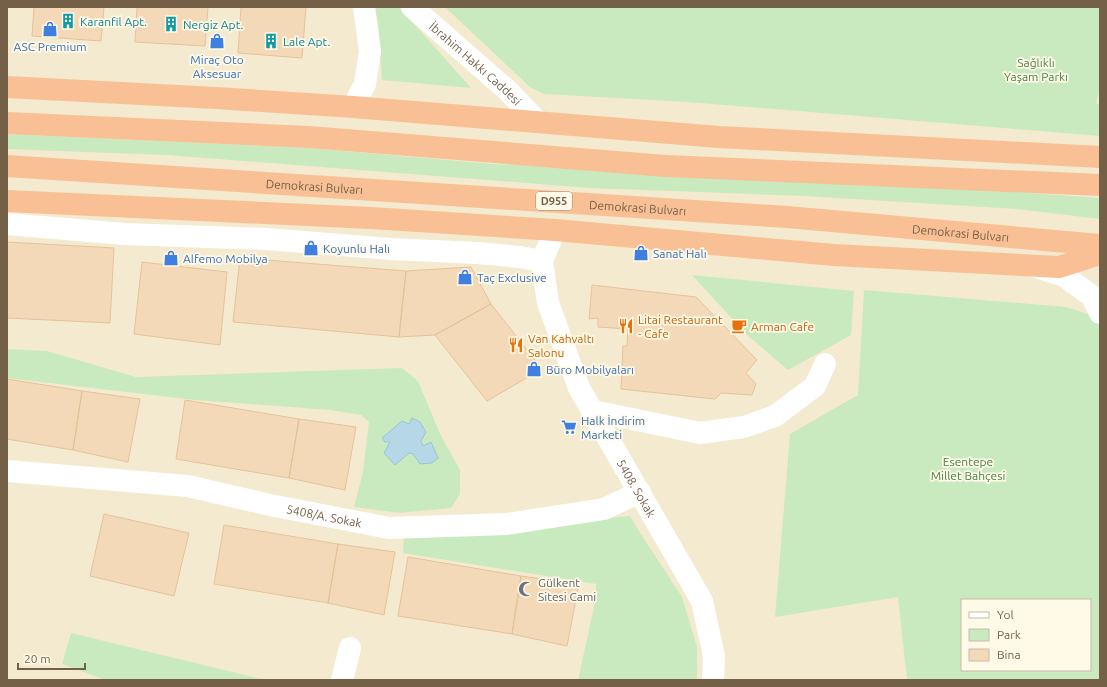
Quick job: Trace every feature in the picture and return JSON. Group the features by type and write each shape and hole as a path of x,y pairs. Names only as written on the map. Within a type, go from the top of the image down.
{"highway":[{"path":"7,87 353,107 719,137 1100,157"},
{"path":"7,123 308,137 666,166 1100,185"},
{"name":"Demokrasi Bulvarı","path":"7,166 778,216 1100,246"},
{"path":"7,201 371,218 555,230 834,255 1033,266 1059,267 1100,254"}],"street":[{"path":"353,107 365,84 370,51 364,7"},
{"name":"İbrahim Hakkı Caddesi","path":"412,7 507,90 538,122"},
{"path":"7,224 125,234 266,239 391,249 478,253 520,257 542,261 555,230"},
{"name":"5408. Sokak","path":"542,261 548,303 580,388 702,601 714,656 713,680"},
{"path":"1033,266 1064,276 1092,296 1100,313"},
{"path":"594,412 700,433 744,426 775,416 815,386 825,364"},
{"name":"5408/A. Sokak","path":"7,471 188,486 270,506 389,528 507,524 604,509 640,492"},
{"path":"342,680 350,648"}],"shaded area":[{"path":"7,7 1100,7 1100,680 7,680"}],"green space":[{"path":"374,7 400,8 471,88 382,80 378,22"},
{"name":"Sağlıklı Yaşam Parkı","path":"445,7 1100,7 1100,88 1096,103 1100,105 1100,136 688,102 544,94 531,88"},
{"path":"7,134 308,148 494,164 794,176 1100,198 1100,219 1017,209 805,196 590,188 166,155 7,149"},
{"path":"692,275 854,291 851,335 788,370 746,334"},
{"name":"Esentepe Millet Bahçesi","path":"864,290 1066,307 1100,318 1100,680 907,680 898,597 775,617 790,434 858,395"},
{"path":"7,349 47,351 136,377 402,368 418,381 440,434 460,470 460,494 451,508 399,513 354,507 363,472 369,422 361,415 330,410 195,400 7,378"},
{"path":"630,516 682,597 697,647 697,680 578,680 596,598 596,584 403,553 404,535"},
{"path":"71,633 265,680 106,680 62,664"}],"water":[{"path":"412,418 420,422 426,432 421,441 423,446 431,442 438,458 432,463 420,464 413,454 409,453 395,465 384,453 390,442 385,442 382,438 402,421 409,424"}],"building":[{"name":"Karanfil Apt.","path":"34,7 104,7 101,41 32,36"},
{"name":"Nergiz Apt.","path":"137,7 208,7 205,46 135,42"},
{"name":"Lale Apt.","path":"241,7 306,7 302,58 238,53"},
{"path":"7,242 114,248 110,323 7,318"},
{"path":"240,258 406,271 399,337 233,322"},
{"path":"142,262 227,272 220,345 134,334"},
{"path":"471,267 491,304 435,335 399,337 406,271"},
{"path":"592,285 696,297 757,360 746,373 756,384 752,395 721,393 715,399 621,389 623,346 627,346 628,329 598,327 598,318 589,319"},
{"path":"491,304 542,369 487,401 435,335"},
{"path":"7,379 82,391 73,450 7,439"},
{"path":"82,391 140,399 128,462 73,450"},
{"path":"185,400 299,419 289,478 176,459"},
{"path":"299,419 356,427 345,490 289,478"},
{"path":"104,514 189,533 174,596 90,576"},
{"path":"224,525 338,544 328,603 214,584"},
{"path":"338,544 395,552 384,615 328,603"},
{"path":"408,557 521,576 512,634 398,616"},
{"path":"521,576 579,584 567,646 512,634"}],"place":[{"name":"Karanfil Apt.","path":"68,21"},
{"name":"Nergiz Apt.","path":"171,24"},
{"name":"ASC Premium","path":"50,29"},
{"name":"Miraç Oto Aksesuar","path":"217,41"},
{"name":"Lale Apt.","path":"271,41"},
{"name":"Koyunlu Halı","path":"311,248"},
{"name":"Sanat Halı","path":"641,253"},
{"name":"Alfemo Mobilya","path":"171,258"},
{"name":"Taç Exclusive","path":"465,277"},
{"name":"Litai Restaurant - Cafe","path":"626,326"},
{"name":"Arman Cafe","path":"739,326"},
{"name":"Van Kahvaltı Salonu","path":"516,345"},
{"name":"Büro Mobilyaları","path":"534,369"},
{"name":"Halk İndirim Marketi","path":"569,427"},
{"name":"Gülkent Sitesi Cami","path":"526,589"}]}
